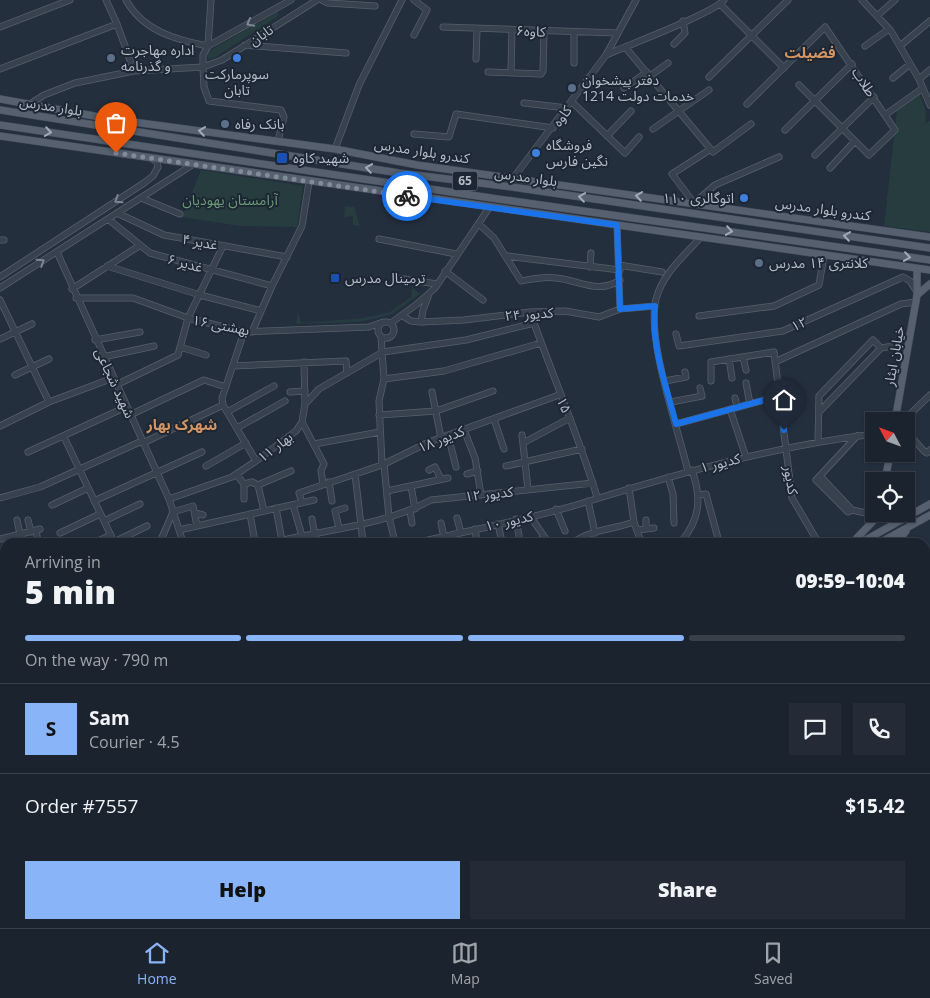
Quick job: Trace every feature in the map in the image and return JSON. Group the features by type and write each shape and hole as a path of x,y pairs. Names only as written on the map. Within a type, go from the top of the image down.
{"main road":[{"name":"کندرو بلوار مدرس","path":"0,99 76,112 334,149 417,165 930,238"},
{"path":"0,111 5,119 0,124"},
{"name":"بلوار مدرس","path":"0,111 397,172 930,248"},
{"path":"76,112 118,128"},
{"path":"17,128 14,120 18,113"},
{"name":"بلوار مدرس","path":"0,124 379,182 930,260"},
{"path":"0,136 368,191 930,270"},
{"path":"80,137 116,153"},
{"path":"384,159 397,172 417,165"},
{"path":"229,170 267,164"},
{"path":"307,182 318,172 330,185"},
{"path":"362,179 368,191"},
{"path":"368,191 379,182"},
{"path":"488,208 491,198"},
{"path":"633,218 636,205"},
{"path":"707,205 746,221"},
{"path":"860,227 887,242"},
{"path":"704,228 721,240"},
{"name":"خیابان ایثار","path":"899,412 917,296 916,269"},
{"path":"917,296 930,284"},
{"path":"915,513 930,504"},
{"path":"891,538 930,515"},
{"path":"857,538 873,522"},
{"path":"881,522 883,538"},
{"path":"870,538 898,522"},
{"path":"901,538 909,527"}],"street":[{"path":"0,27 70,0"},
{"path":"106,0 134,71"},
{"path":"126,0 143,21 164,35 208,46 291,0"},
{"path":"211,0 208,46 203,56 204,87 209,101 281,110 284,116 278,141"},
{"name":"تابان","path":"30,104 44,95 75,83 134,71 203,67 222,60 317,0"},
{"path":"322,0 328,3 374,6"},
{"path":"334,149 359,85 402,0"},
{"path":"414,0 427,10 414,35"},
{"name":"کاوه","path":"514,178 606,55 636,0"},
{"path":"709,77 788,0"},
{"path":"862,0 889,28 919,79 930,105"},
{"path":"878,16 896,0"},
{"path":"606,55 722,2 784,68"},
{"path":"278,8 286,19"},
{"path":"674,44 685,33 683,21"},
{"path":"900,46 930,21"},
{"path":"0,69 117,24"},
{"name":"طلاب","path":"747,104 825,27 852,64 895,130 869,155 855,142"},
{"name":"کاوه۶","path":"443,28 618,33"},
{"path":"865,46 889,28"},
{"path":"476,60 477,29"},
{"path":"511,72 512,30"},
{"path":"488,72 542,72 544,32"},
{"path":"574,32 574,63"},
{"path":"245,45 346,54"},
{"path":"625,46 712,150"},
{"path":"624,88 668,63"},
{"path":"786,130 852,64"},
{"path":"893,78 910,64"},
{"path":"919,79 930,70"},
{"path":"799,85 855,142 830,168"},
{"path":"885,115 923,88"},
{"path":"653,129 709,90"},
{"path":"815,155 874,97"},
{"path":"524,102 567,108"},
{"path":"572,102 625,152 639,137"},
{"path":"607,136 631,111"},
{"path":"414,134 449,137 456,114 552,128"},
{"path":"751,124 672,174 694,203 715,184 780,157"},
{"path":"0,277 153,176 158,167 157,162 151,158"},
{"path":"0,288 192,165"},
{"path":"252,332 272,286 302,226 307,182"},
{"path":"144,183 151,186 150,192"},
{"path":"141,198 180,214"},
{"path":"369,327 383,322 391,323 404,316 430,292 479,224 488,208"},
{"name":"غدیر ۴","path":"118,213 164,235 287,257"},
{"name":"غدیر ۶","path":"108,219 150,253 272,286"},
{"path":"479,224 494,238 507,256 520,281 550,277 598,288 613,286 620,280"},
{"path":"617,225 620,309"},
{"path":"686,538 693,527 698,495 665,381 656,344 654,321 656,299 668,272 701,237"},
{"path":"379,239 456,254"},
{"path":"72,289 139,246"},
{"path":"116,385 178,355 188,318 223,246"},
{"name":"شهید شجاعی","path":"56,252 169,499 182,538"},
{"path":"590,267 591,253"},
{"path":"699,316 774,306 819,285 824,255"},
{"path":"507,256 590,267 662,272"},
{"path":"107,266 200,295 261,311"},
{"path":"775,362 917,296 910,281 903,277 900,266"},
{"path":"445,271 483,300"},
{"name":"۱۲","path":"676,334 679,346 783,331 903,277"},
{"path":"397,278 437,284"},
{"path":"422,322 425,303 430,292"},
{"name":"۱۶ بهشتی","path":"76,298 133,298 188,318 244,332 369,327"},
{"path":"0,300 49,402"},
{"name":"کدیور ۲۴","path":"404,316 411,321 422,322 464,320 530,312 565,311 598,316 620,309 655,306"},
{"name":"۱۵","path":"530,312 559,395 582,449 597,497"},
{"path":"383,322 379,326 383,351 384,379 379,401 379,415 389,517 393,538"},
{"path":"383,351 394,331 391,323"},
{"path":"305,404 319,389 383,351 475,338 534,323"},
{"path":"0,339 32,324"},
{"path":"369,327 389,338"},
{"path":"95,340 140,332"},
{"path":"244,332 222,398 223,405 256,461"},
{"path":"818,442 819,396 873,340 881,348"},
{"path":"384,379 444,370 541,343"},
{"path":"819,412 881,348 899,345"},
{"path":"103,357 154,346"},
{"path":"180,347 206,354"},
{"name":"کدیور","path":"743,357 774,352 792,498 816,538"},
{"path":"711,381 711,362 743,357 746,370"},
{"path":"15,374 49,359"},
{"path":"729,359 732,378"},
{"path":"233,366 346,360 347,373"},
{"name":"بهار ۱۱","path":"169,499 236,474 296,431 302,422 305,404 304,362"},
{"path":"665,381 686,377 685,372"},
{"path":"0,426 49,402 113,378"},
{"path":"130,415 204,380 226,387"},
{"path":"746,383 750,404"},
{"path":"227,412 274,386"},
{"path":"671,402 702,396 700,388"},
{"path":"290,392 305,391"},
{"path":"379,415 436,411 493,391"},
{"path":"432,392 441,438"},
{"name":"کدیور ۱۸","path":"302,503 299,493 383,465 448,435 559,395"},
{"path":"908,412 930,395"},
{"path":"676,424 779,396"},
{"path":"735,398 733,408 746,457"},
{"path":"237,428 286,401"},
{"path":"0,498 40,487 223,405"},
{"path":"28,452 126,407"},
{"path":"523,443 570,418"},
{"path":"494,419 504,449"},
{"path":"302,422 324,464 321,471 332,502"},
{"path":"464,430 478,471 480,495"},
{"path":"314,444 380,432"},
{"path":"448,435 456,467"},
{"path":"522,435 528,489"},
{"name":"کدیور ۱","path":"597,497 786,447 865,435"},
{"path":"857,436 820,476 852,510 865,513"},
{"path":"64,437 112,538"},
{"path":"915,441 927,453 930,450"},
{"path":"206,466 246,444"},
{"path":"506,466 524,464 582,449"},
{"path":"94,501 202,452"},
{"path":"429,470 435,467 441,480"},
{"path":"467,474 478,471"},
{"path":"244,484 252,482 258,485 291,472"},
{"path":"236,474 244,484 244,499"},
{"path":"355,474 362,538"},
{"path":"668,477 673,494 674,523"},
{"path":"387,491 448,478"},
{"name":"کدیور ۱۲","path":"296,538 389,517 412,510 431,500 592,483"},
{"path":"258,485 264,511"},
{"path":"411,486 412,523"},
{"path":"52,505 88,488"},
{"path":"629,488 634,522 640,538"},
{"path":"698,495 706,494 718,538"},
{"name":"کدیور ۱۰","path":"437,538 530,516 597,497"},
{"path":"179,530 314,500"},
{"path":"588,501 595,533"},
{"path":"104,521 140,504"},
{"path":"293,505 302,536"},
{"path":"162,538 173,512 193,506 197,526"},
{"path":"276,508 286,538"},
{"path":"339,528 335,511 346,508"},
{"path":"556,509 565,530"},
{"path":"195,513 203,515"},
{"path":"60,533 100,514"},
{"path":"250,514 254,538"},
{"path":"530,516 545,538"},
{"path":"457,518 461,533"},
{"path":"312,519 316,538"},
{"path":"516,519 519,536"},
{"path":"17,520 22,538"},
{"path":"28,520 36,530 37,538"},
{"path":"646,520 646,528"},
{"path":"581,538 585,534 615,529 634,522"},
{"path":"441,523 446,536"},
{"path":"498,524 501,538"},
{"path":"122,538 147,526"},
{"path":"637,530 654,528"},
{"path":"475,529 476,538"},
{"path":"615,529 616,537"},
{"path":"4,538 36,530"},
{"path":"104,538 110,535"}],"green space":[{"path":"277,12 279,14 277,17 214,58 208,59 208,52"},
{"path":"919,92 926,112 925,124 930,121 930,232 884,226 897,110"},
{"name":"آرامستان یهودیان","path":"201,170 303,186 297,227 240,226 182,217"},
{"path":"345,206 354,207 360,226 353,225 353,216 344,217"},
{"path":"412,288 420,294 392,314 358,322 296,324 298,312 301,322 305,323 363,318 390,312 411,297"}],"way so far":[{"path":"116,153 407,196"}],"place":[{"name":"اداره مهاجرت و گذرنامه","path":"111,58"},
{"name":"سوپرمارکت تابان","path":"237,58"},
{"name":"دفتر پیشخوان خدمات دولت 1214","path":"572,88"},
{"name":"بانک رفاه","path":"225,124"},
{"name":"فروشگاه نگین فارس","path":"536,153"},
{"name":"شهید کاوه","path":"282,158"},
{"name":"اتوگالری ۱۱۰","path":"744,198"},
{"name":"کلانتری ۱۴ مدرس","path":"759,263"},
{"name":"ترمینال مدرس","path":"335,278"}],"district":[{"name":"فضیلت","path":"810,53"},
{"name":"شهرک بهار","path":"182,425"}],"route":[{"path":"407,196 617,225 620,309 655,306 656,344 676,424 779,396 784,430"}]}
